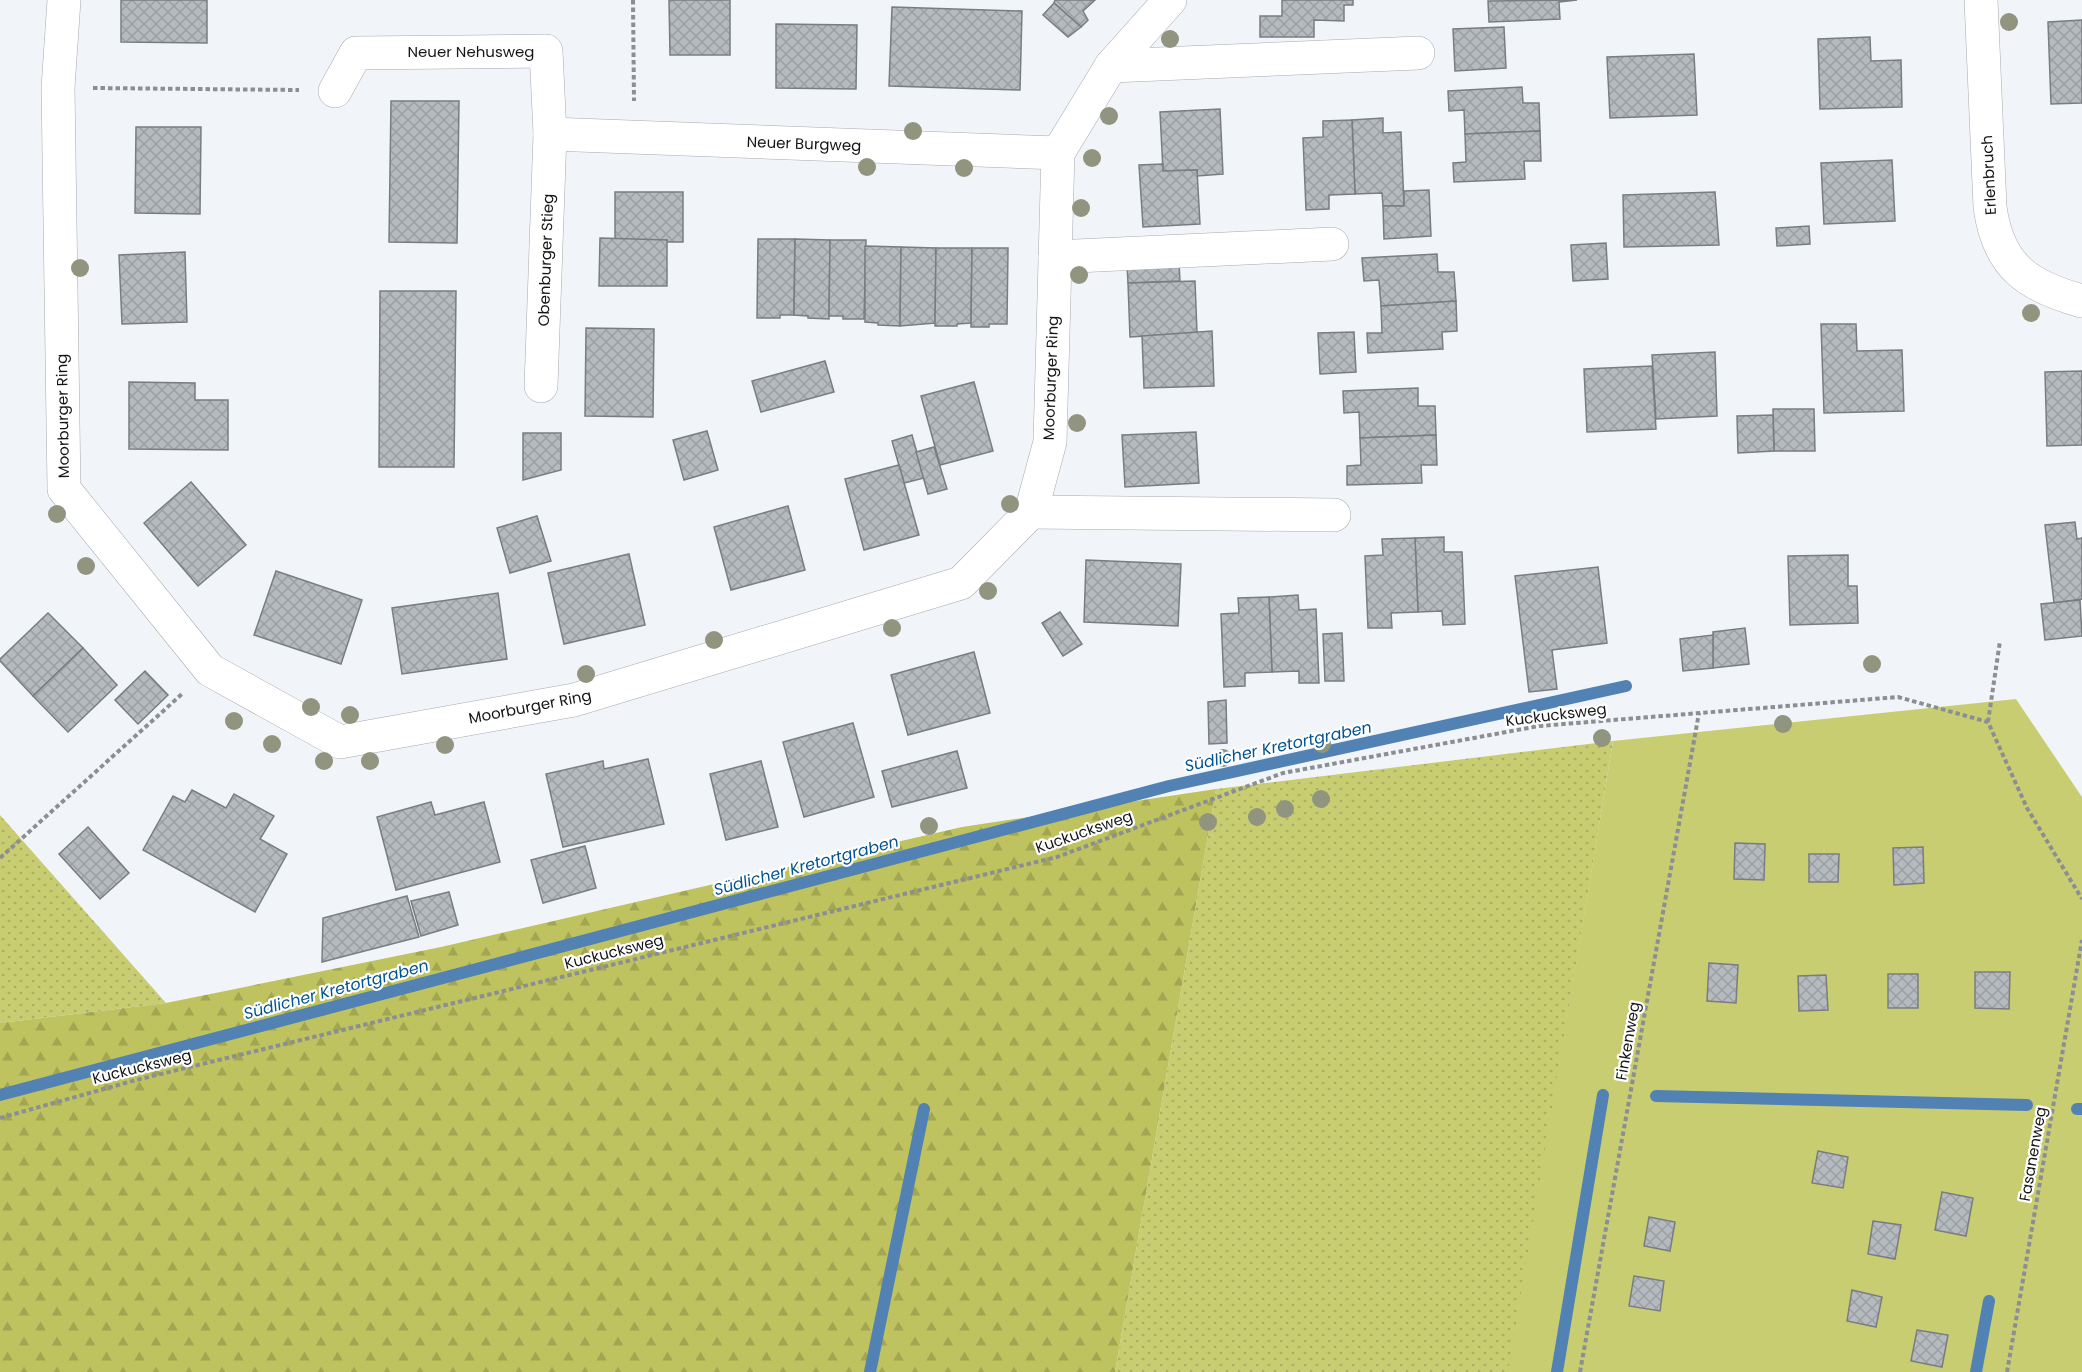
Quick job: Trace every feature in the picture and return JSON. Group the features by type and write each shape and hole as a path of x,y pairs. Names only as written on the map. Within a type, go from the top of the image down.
{"street":[{"name":"Moorburger Ring","path":"64,0 58,88 64,489 210,670 340,742 574,700 961,583 1030,512 1050,442 1058,153 1111,66 1170,0"},
{"name":"Erlenbruch","path":"1981,0 1989,195 1993,228 2007,257 2025,278 2044,289 2082,301"},
{"name":"Neuer Nehusweg","path":"335,91 356,52 546,51 550,134"},
{"path":"1111,66 1418,53"},
{"name":"Neuer Burgweg","path":"550,134 1058,153"},
{"name":"Obenburger Stieg","path":"541,386 550,134"},
{"path":"1055,257 1332,244"},
{"path":"1030,512 1334,515"}],"path":[{"path":"633,0 634,138"},
{"path":"58,88 335,91"},
{"path":"2000,640 1988,722 2027,808 2082,899"},
{"path":"0,858 210,670"},
{"name":"Kuckucksweg","path":"0,1118 136,1080 1057,857 1283,773 1539,726 1898,697 1988,722"},
{"name":"Finkenweg","path":"1580,1372 1699,713"},
{"name":"Fasanenweg","path":"2007,1372 2082,940"}],"green space":[{"path":"2016,699 2082,797 2082,1372 1508,1372 1613,741"},
{"path":"1613,741 1509,1372 1115,1372 1216,789"},
{"path":"1216,789 1115,1372 0,1372 0,1023 166,1003 441,947 962,827"},
{"path":"0,815 166,1003 0,1023"}],"building":[{"path":"121,0 207,0 207,43 121,42"},
{"path":"669,0 730,0 730,55 670,55"},
{"path":"1055,0 1095,0 1083,11 1088,20 1081,27 1054,3"},
{"path":"1282,0 1353,0 1353,5 1344,5 1344,21 1314,20 1314,37 1260,37 1260,16 1282,16"},
{"path":"1577,0 1559,2 1560,19 1489,22 1488,1"},
{"path":"1054,3 1081,27 1068,37 1043,15"},
{"path":"892,7 1022,11 1020,90 889,86"},
{"path":"2082,20 2082,103 2051,104 2048,22"},
{"path":"776,24 857,25 856,89 776,88"},
{"path":"1504,27 1506,68 1455,71 1453,29"},
{"path":"1870,37 1871,61 1901,60 1902,107 1820,109 1818,39"},
{"path":"1694,54 1697,115 1610,118 1607,57"},
{"path":"1522,87 1523,103 1539,103 1540,131 1465,134 1464,110 1449,111 1448,91"},
{"path":"391,101 459,101 457,243 389,242"},
{"path":"1220,109 1223,174 1197,176 1197,170 1163,171 1160,112"},
{"path":"1383,118 1383,133 1401,132 1404,206 1383,206 1382,193 1355,194 1352,120"},
{"path":"1352,120 1355,194 1329,195 1329,209 1306,210 1303,138 1323,137 1323,121"},
{"path":"136,127 201,127 200,214 135,213"},
{"path":"1540,131 1541,161 1524,161 1525,179 1454,182 1453,163 1466,162 1465,134"},
{"path":"1892,160 1895,221 1824,224 1821,163"},
{"path":"1163,164 1163,171 1197,170 1200,224 1143,227 1139,165"},
{"path":"1429,190 1431,236 1384,239 1383,206 1404,206 1404,191"},
{"path":"615,192 683,192 683,242 615,240"},
{"path":"1715,192 1719,245 1624,247 1623,195"},
{"path":"1809,226 1810,244 1777,246 1776,228"},
{"path":"600,238 667,240 667,286 599,286"},
{"path":"758,239 795,239 794,315 780,315 780,318 757,318"},
{"path":"795,239 830,240 829,319 794,315"},
{"path":"830,240 866,240 864,319 829,316"},
{"path":"1606,243 1608,279 1573,281 1571,245"},
{"path":"865,246 901,247 900,326 865,322"},
{"path":"901,247 936,248 935,323 900,326"},
{"path":"936,248 972,248 971,323 957,324 957,326 935,326"},
{"path":"972,248 1008,248 1007,324 971,327"},
{"path":"185,252 187,322 122,324 119,255"},
{"path":"1437,254 1438,272 1454,272 1456,301 1381,306 1379,280 1364,281 1362,258"},
{"path":"1179,263 1180,281 1128,283 1127,265"},
{"path":"1195,281 1197,333 1130,337 1128,283"},
{"path":"380,291 456,291 454,467 379,467"},
{"path":"1456,301 1457,331 1442,332 1443,349 1368,353 1367,333 1382,333 1381,306"},
{"path":"1821,324 1856,324 1857,351 1902,350 1904,411 1824,413"},
{"path":"586,328 654,329 653,417 585,416"},
{"path":"1212,331 1214,386 1144,388 1142,336"},
{"path":"1354,332 1356,372 1320,374 1318,333"},
{"path":"1715,352 1717,416 1656,419 1652,355"},
{"path":"825,361 834,392 761,412 752,381"},
{"path":"1652,366 1656,429 1587,432 1584,369"},
{"path":"2082,371 2082,445 2047,446 2045,372"},
{"path":"129,382 195,383 195,400 228,400 228,450 129,449"},
{"path":"974,382 993,451 940,465 921,396"},
{"path":"1418,388 1418,406 1435,406 1436,435 1360,438 1359,412 1344,413 1343,391"},
{"path":"1773,409 1814,409 1815,451 1774,451"},
{"path":"1773,415 1774,451 1738,453 1737,416"},
{"path":"707,431 718,470 684,480 673,440"},
{"path":"1196,432 1199,483 1125,487 1122,435"},
{"path":"523,433 561,433 561,470 523,480"},
{"path":"912,435 924,478 904,483 892,441"},
{"path":"1436,435 1437,465 1421,465 1422,483 1347,485 1347,466 1361,465 1360,438"},
{"path":"934,447 947,489 928,494 916,452"},
{"path":"899,465 919,535 864,550 845,479"},
{"path":"191,482 246,545 198,586 144,523"},
{"path":"788,506 805,570 731,590 714,527"},
{"path":"537,516 551,561 510,573 497,528"},
{"path":"2075,522 2077,539 2082,538 2082,599 2054,603 2045,525"},
{"path":"1444,537 1444,552 1462,552 1465,624 1443,625 1442,611 1418,612 1415,538"},
{"path":"1415,538 1418,612 1391,613 1392,628 1368,628 1365,556 1383,555 1382,539"},
{"path":"629,554 645,625 564,644 548,573"},
{"path":"1848,555 1848,586 1857,586 1858,623 1790,625 1788,556"},
{"path":"1086,560 1181,564 1178,626 1084,622"},
{"path":"1598,567 1607,643 1552,650 1557,689 1529,692 1515,576"},
{"path":"276,571 362,600 341,664 254,635"},
{"path":"498,593 507,659 402,674 392,608"},
{"path":"1298,595 1299,610 1316,609 1319,683 1299,683 1299,671 1272,672 1269,597"},
{"path":"1269,597 1272,672 1245,673 1245,686 1224,687 1221,614 1239,613 1238,598"},
{"path":"2080,600 2082,636 2045,640 2041,604"},
{"path":"1060,612 1082,644 1063,656 1042,623"},
{"path":"48,613 83,648 33,696 0,659"},
{"path":"1745,628 1749,664 1713,668 1713,632"},
{"path":"1342,633 1344,681 1325,681 1323,634"},
{"path":"1713,635 1713,668 1683,671 1680,639"},
{"path":"83,648 117,685 68,732 33,696"},
{"path":"974,652 990,713 908,735 891,675"},
{"path":"145,671 168,695 138,724 115,700"},
{"path":"1226,700 1227,743 1209,744 1208,702"},
{"path":"853,723 874,797 804,817 783,742"},
{"path":"957,751 967,788 892,807 882,771"},
{"path":"648,759 664,824 563,847 546,774 603,761 604,769"},
{"path":"761,761 778,827 726,840 710,774"},
{"path":"192,790 226,808 234,794 274,816 260,839 287,854 255,912 143,850 173,796 185,802"},
{"path":"431,802 435,815 484,802 500,862 396,890 377,817"},
{"path":"88,827 129,873 100,899 59,854"},
{"path":"1735,843 1765,844 1764,880 1734,879"},
{"path":"585,846 596,888 543,903 531,860"},
{"path":"1923,847 1924,883 1894,885 1893,848"},
{"path":"1809,854 1839,854 1838,882 1809,882"},
{"path":"449,892 458,925 421,936 411,901"},
{"path":"407,896 419,937 322,962 323,918"},
{"path":"1709,963 1738,965 1736,1003 1707,1001"},
{"path":"1975,972 2010,972 2009,1009 1975,1008"},
{"path":"1888,974 1918,974 1918,1008 1888,1008"},
{"path":"1826,975 1828,1010 1799,1011 1798,976"},
{"path":"1818,1151 1848,1157 1843,1188 1812,1183"},
{"path":"1942,1192 1973,1198 1966,1236 1935,1230"},
{"path":"1649,1217 1675,1222 1670,1251 1644,1246"},
{"path":"1873,1221 1901,1225 1895,1259 1868,1254"},
{"path":"1634,1276 1664,1281 1660,1311 1629,1306"},
{"path":"1852,1290 1882,1297 1876,1327 1847,1321"},
{"path":"1917,1330 1948,1335 1942,1367 1911,1361"}],"waterway":[{"name":"Südlicher Kretortgraben","path":"0,1095 1169,786 1626,686"},
{"path":"1557,1372 1603,1095"},
{"path":"1656,1096 2027,1105"},
{"path":"870,1372 924,1109"},
{"path":"2077,1109 2082,1109"},
{"path":"1976,1372 1989,1301"}]}
